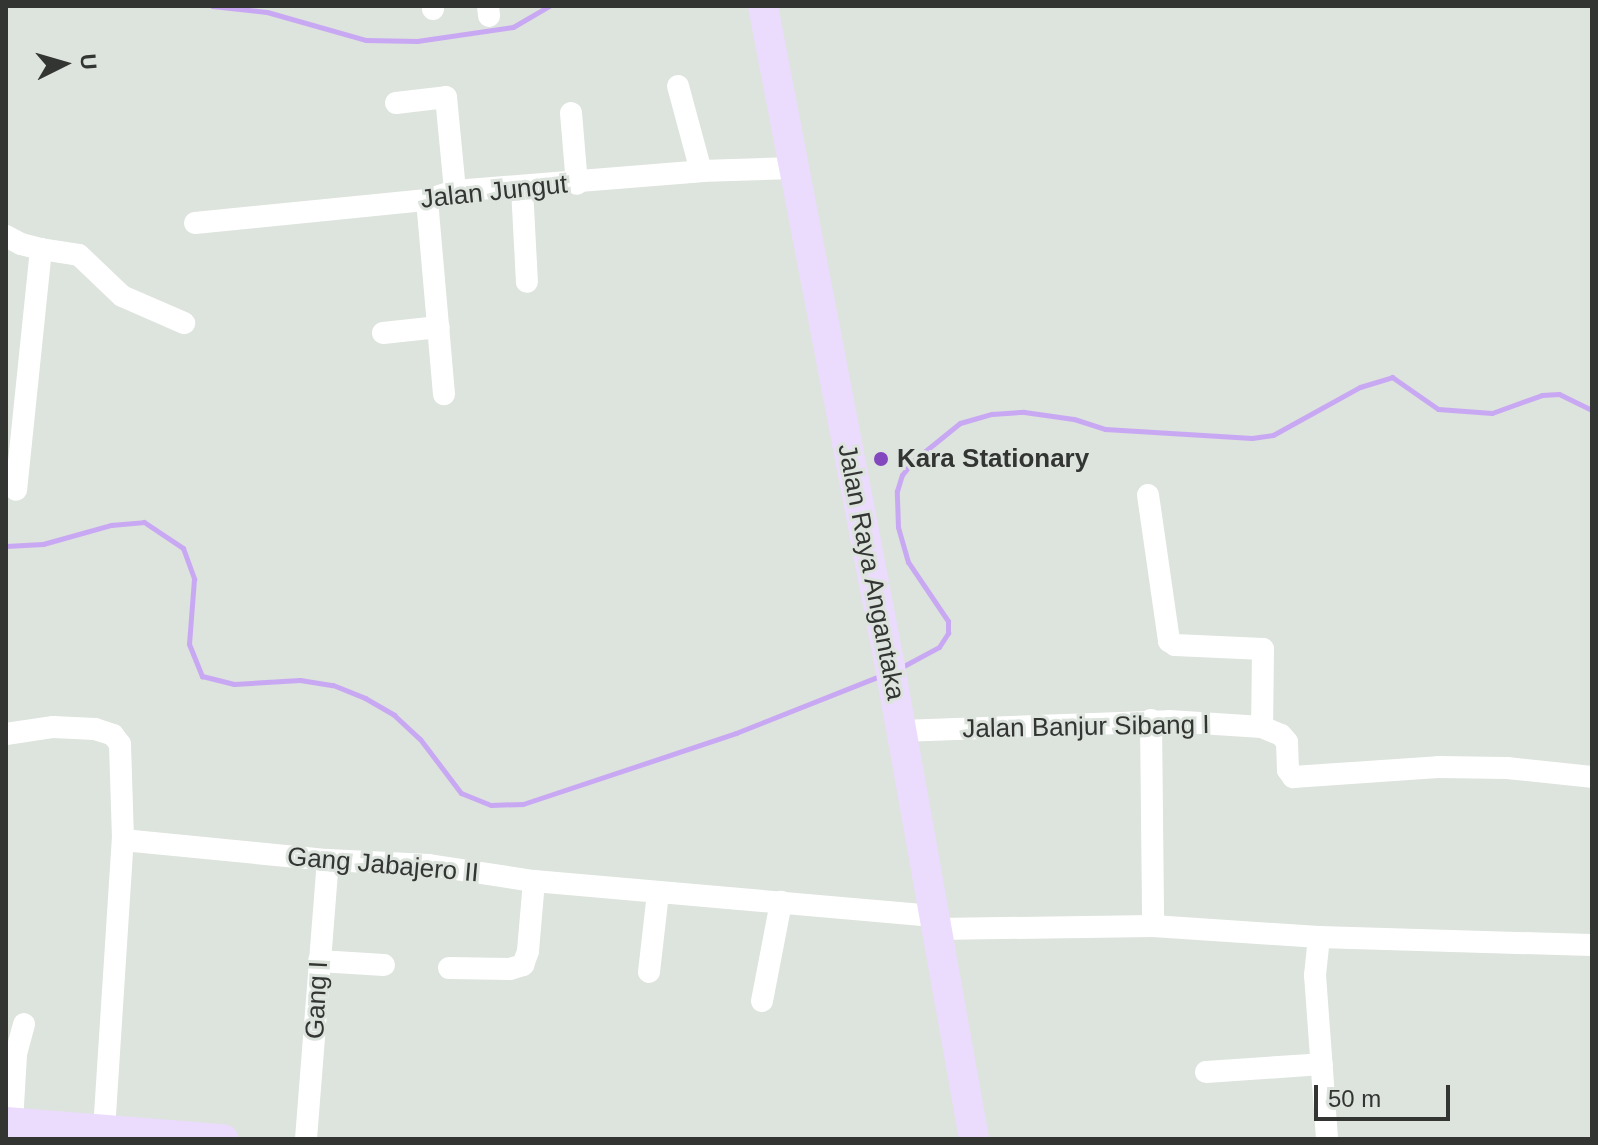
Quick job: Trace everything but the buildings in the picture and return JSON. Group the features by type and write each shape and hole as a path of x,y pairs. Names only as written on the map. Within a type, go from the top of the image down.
{"main road":[{"name":"Jalan Raya Angantaka","path":"763,6 895,699 916,731 934,922 974,1139"},
{"path":"9,1122 223,1139"}],"street":[{"path":"678,86 701,171"},
{"path":"396,103 446,97 455,191"},
{"path":"571,113 577,184"},
{"name":"Jalan Jungut","path":"195,223 427,200 455,191 577,184 701,171 794,168"},
{"path":"522,188 527,282"},
{"path":"427,200 444,394"},
{"path":"6,236 21,244 79,255 122,296 184,323"},
{"path":"16,490 41,249"},
{"path":"383,333 439,327"},
{"path":"1148,495 1170,643 1263,649 1262,727"},
{"path":"1151,720 1153,926"},
{"name":"Jalan Banjur Sibang I","path":"916,731 1151,720 1262,727 1286,739 1288,770 1293,777 1438,767 1507,768 1592,777"},
{"path":"6,734 53,727 95,729 117,738 120,744 123,840 104,1130"},
{"name":"Gang Jabajero II","path":"123,840 328,860 429,865 534,881 781,902 934,922 1153,926 1319,937 1592,945"},
{"name":"Gang I","path":"306,1139 328,860"},
{"path":"449,968 510,969 523,965 528,951 534,881"},
{"path":"649,972 658,893"},
{"path":"762,1001 781,902"},
{"path":"1319,937 1315,975 1327,1139"},
{"path":"319,961 384,965"},
{"path":"9,1122 16,1054 24,1024"},
{"path":"1206,1072 1322,1064"}],"waterway":[{"path":"212,6 267,12 366,40 417,41 513,27 549,6"},
{"path":"900,668 939,647 948,633 948,621 908,562 898,527 897,491 902,475 913,461 960,423 992,414 1024,412 1074,419 1105,429 1252,438 1273,435 1360,387 1392,377 1438,409 1492,413 1542,395 1559,394 1592,410"},
{"path":"6,546 43,544 111,525 144,522 183,548 194,579 189,644 202,676 234,684 300,680 333,685 365,698 394,715 420,739 461,793 491,805 523,804 736,733 880,676"}],"place":[{"name":"Kara Stationary","path":"881,459"}]}
